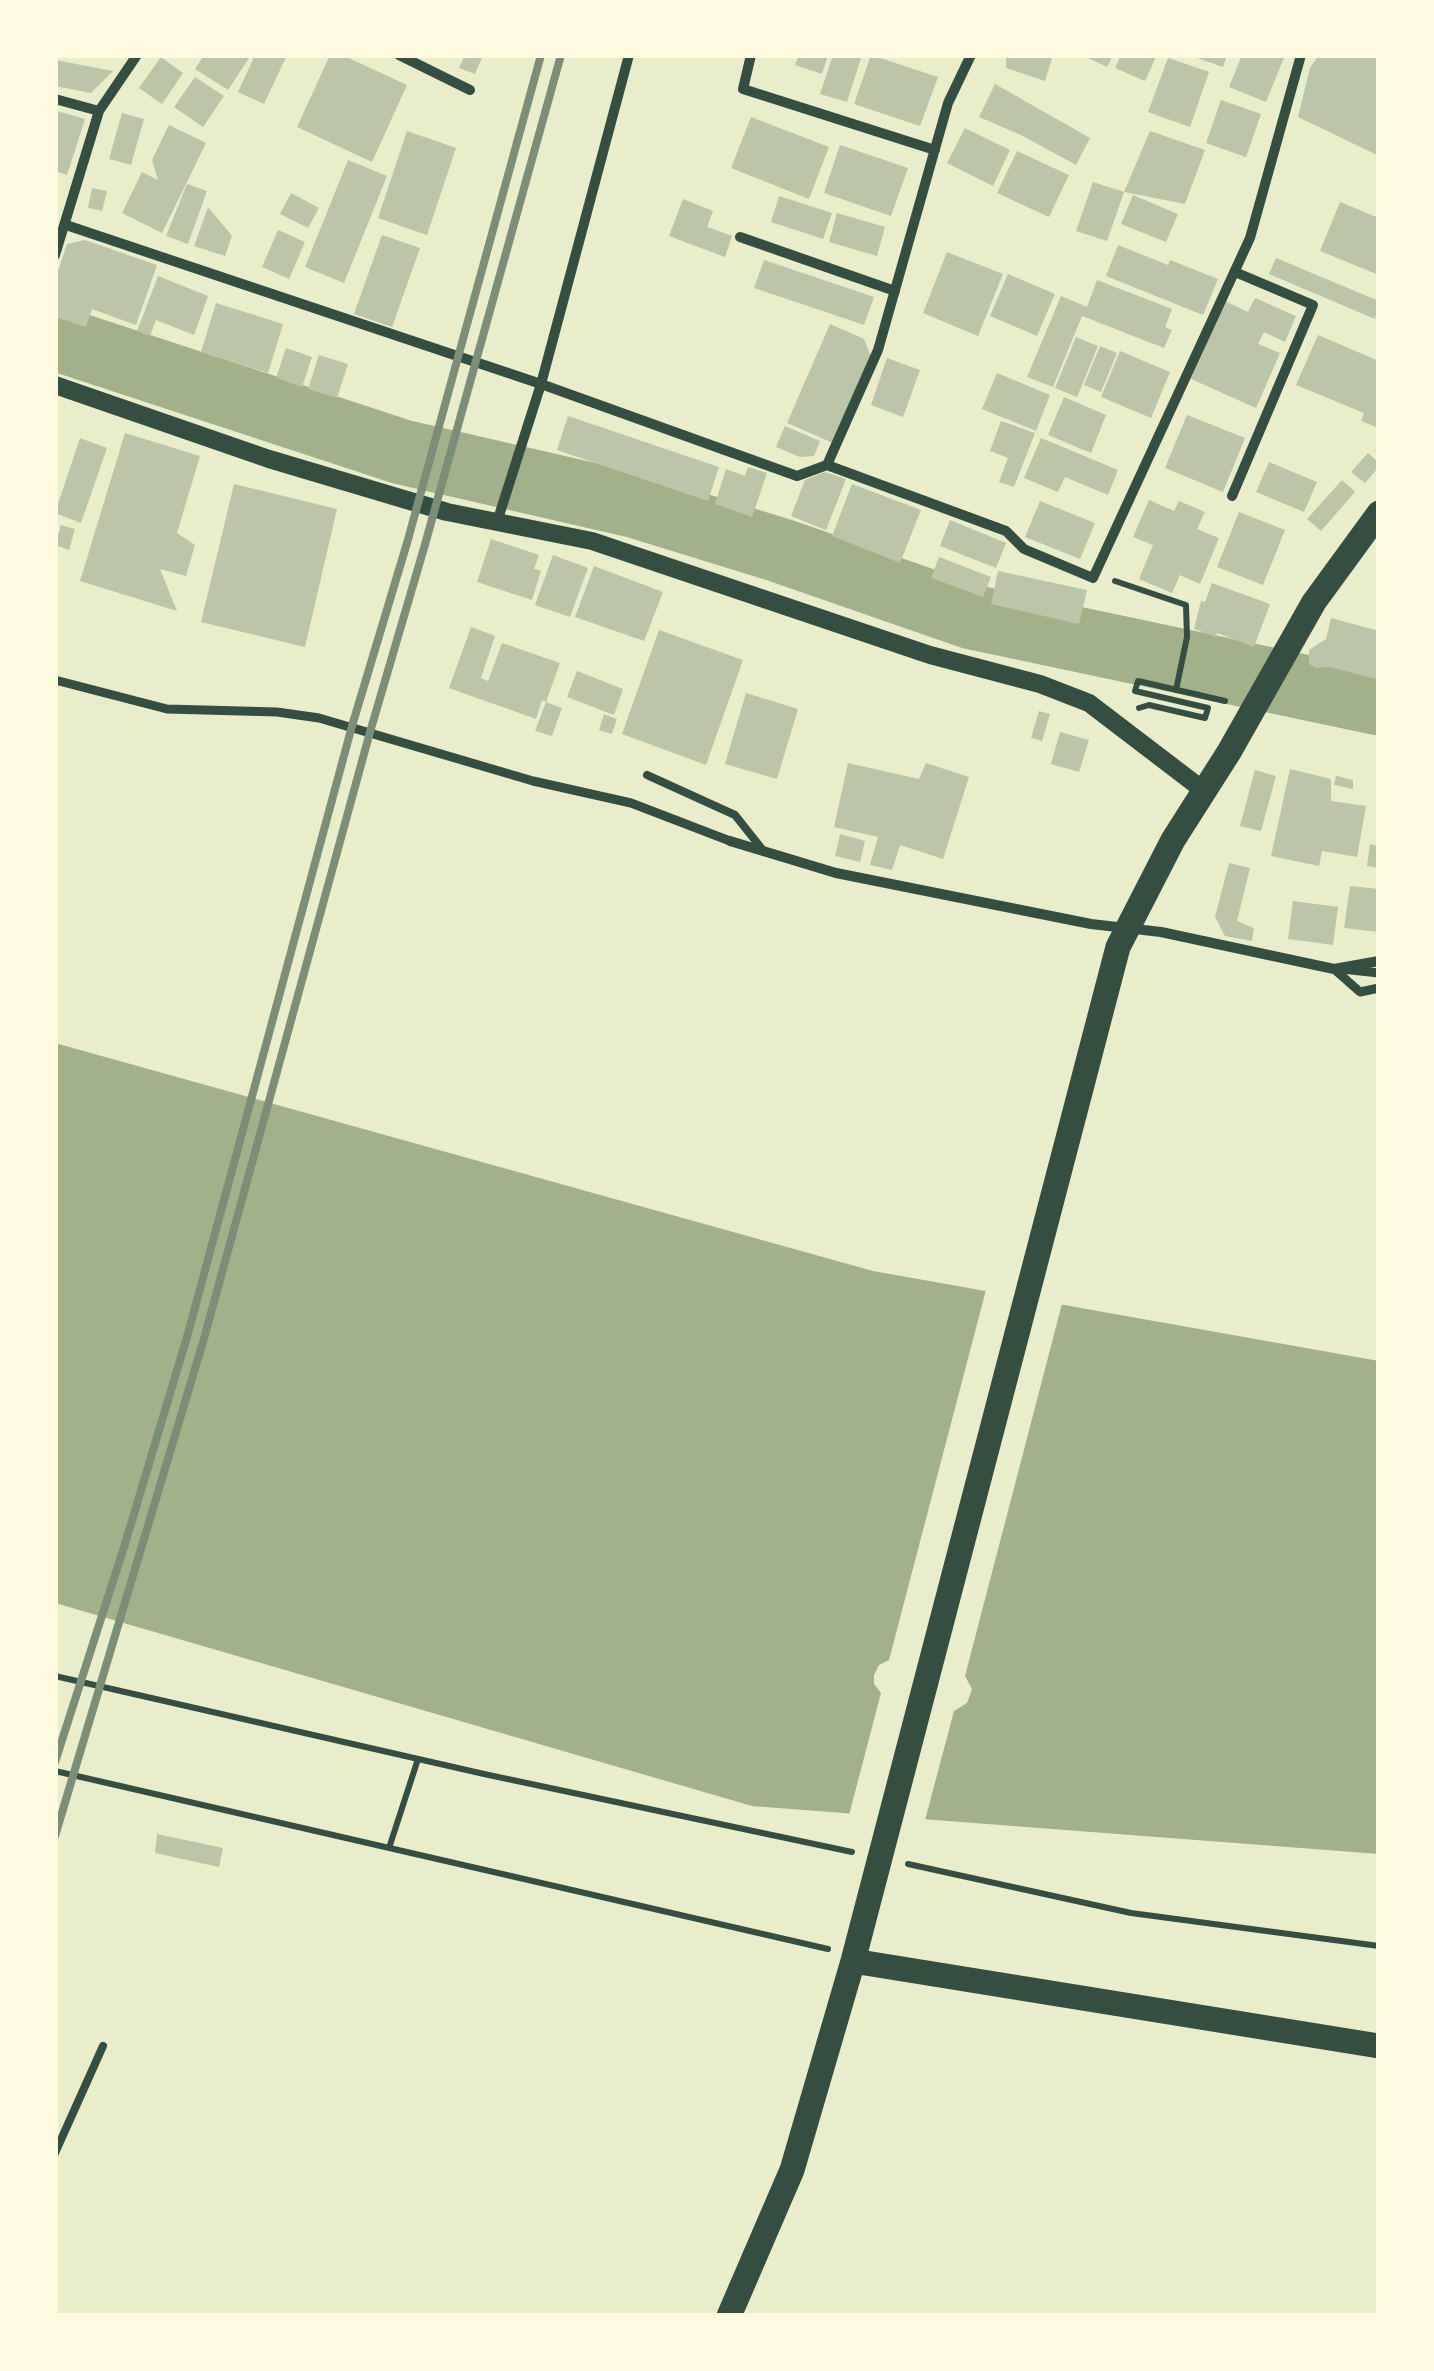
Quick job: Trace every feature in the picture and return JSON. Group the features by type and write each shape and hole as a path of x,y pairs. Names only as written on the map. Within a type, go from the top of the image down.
{"main road":[{"path":"729,2316 792,2170 853,1961 1123,937 1203,790 1314,602 1379,513"},
{"path":"853,1961 1379,2046"}],"street":[{"path":"56,249 99,111 137,55"},
{"path":"399,55 470,90"},
{"path":"496,522 541,384 629,55"},
{"path":"751,55 743,89 935,150"},
{"path":"827,465 878,350 948,104 970,55"},
{"path":"66,225 541,384 797,476 827,465 1006,531 1024,549 1094,578 1250,238 1300,55"},
{"path":"55,99 99,111"},
{"path":"740,236 895,291"},
{"path":"1232,496 1313,305 1235,272"},
{"path":"55,386 269,459 446,512 592,541 930,655 1040,684 1089,703 1203,790"},
{"path":"55,680 167,709 277,712 319,718 533,781 631,803 730,841 855,877 1091,924 1123,937 1379,973"},
{"path":"1334,969 1379,962"},
{"path":"1334,969 1360,992 1379,988"}],"lane":[{"path":"647,776 735,815 764,852"},
{"path":"55,2153 104,2046"}],"path":[{"path":"1094,578 1186,605 1187,637 1176,687"},
{"path":"1138,708 1149,705 1205,718 1208,708 1135,691 1138,681 1229,702"},
{"path":"55,1676 866,1855"},
{"path":"389,1848 418,1759"},
{"path":"55,1770 820,1946 853,1961"},
{"path":"904,1863 1131,1914 1379,1946"}],"shaded area":[{"path":"55,1043 873,1271 1379,1361 1379,1854 752,1806 55,1603"}],"pier":[{"path":"987,1286 1063,1300 965,1676 972,1689 967,1703 954,1711 924,1824 848,1819 881,1693 874,1684 874,1675 879,1665 889,1660"}],"building":[{"path":"204,55 251,55 228,90 195,69"},
{"path":"255,55 287,55 264,104 238,92"},
{"path":"330,55 342,55 407,85 372,162 297,127"},
{"path":"465,55 483,55 475,74 459,68"},
{"path":"799,55 828,55 822,74 795,65"},
{"path":"833,55 862,55 847,102 820,94"},
{"path":"871,55 938,77 920,126 854,104"},
{"path":"1006,55 1053,55 1045,81 1006,68"},
{"path":"1082,55 1113,55 1107,67"},
{"path":"1121,55 1157,55 1145,81 1115,68"},
{"path":"1189,55 1227,55 1223,67"},
{"path":"1242,55 1285,55 1266,102 1229,87"},
{"path":"1319,55 1379,55 1379,156 1298,117 1310,68"},
{"path":"161,57 183,73 162,104 139,88"},
{"path":"1168,58 1209,72 1190,127 1148,112"},
{"path":"55,60 113,71 91,93 55,86"},
{"path":"195,77 224,96 203,127 174,107"},
{"path":"995,84 1090,138 1076,165 979,117"},
{"path":"1221,100 1261,114 1246,157 1206,143"},
{"path":"57,111 85,119 67,175 55,171"},
{"path":"122,113 144,119 131,165 109,159"},
{"path":"751,117 829,147 809,199 731,168"},
{"path":"169,125 206,143 162,233 122,213 142,172 158,180 152,160"},
{"path":"965,128 1010,150 993,186 947,163"},
{"path":"407,131 456,148 427,235 378,218"},
{"path":"1150,131 1205,150 1185,204 1124,192"},
{"path":"840,145 908,168 891,216 824,193"},
{"path":"1017,151 1069,175 1049,217 997,193"},
{"path":"348,160 387,176 344,283 305,267"},
{"path":"1093,182 1124,192 1107,241 1076,231"},
{"path":"187,184 207,191 188,244 166,236"},
{"path":"92,188 107,191 102,211 88,208"},
{"path":"291,193 319,208 308,228 280,214"},
{"path":"1133,195 1178,214 1166,242 1121,224"},
{"path":"779,196 832,213 823,239 771,222"},
{"path":"683,199 713,211 707,227 732,236 725,257 669,236"},
{"path":"1340,202 1379,218 1379,275 1320,251"},
{"path":"208,207 232,236 225,256 194,246"},
{"path":"837,213 885,227 877,256 829,242"},
{"path":"278,230 305,242 289,279 262,267"},
{"path":"382,235 420,248 392,327 354,314"},
{"path":"85,240 157,265 136,325 92,309 86,327 55,317 55,280 67,244"},
{"path":"1118,245 1218,279 1203,315 1106,276"},
{"path":"947,252 1003,274 978,336 923,313"},
{"path":"1276,258 1379,301 1375,319 1269,274"},
{"path":"764,260 874,297 864,325 754,288"},
{"path":"1008,274 1055,294 1037,336 990,316"},
{"path":"158,276 208,296 194,335 156,320 150,336 137,331"},
{"path":"1097,280 1172,309 1165,327 1172,330 1164,348 1082,316 1053,387 1027,377 1061,296 1087,307"},
{"path":"1255,298 1296,316 1285,342 1264,332 1258,344 1280,353 1256,408 1191,379 1225,301 1248,312"},
{"path":"216,303 283,324 268,373 201,352"},
{"path":"830,324 864,339 871,357 833,443 787,423"},
{"path":"1318,335 1379,361 1376,427 1361,421 1364,413 1296,385"},
{"path":"1076,337 1098,346 1077,397 1055,388"},
{"path":"1100,346 1117,353 1101,392 1084,385"},
{"path":"286,348 312,357 302,387 276,378"},
{"path":"1120,351 1170,372 1151,418 1101,397"},
{"path":"319,355 348,364 337,398 308,389"},
{"path":"887,358 920,370 903,417 871,405"},
{"path":"997,373 1050,395 1036,431 982,409"},
{"path":"1064,397 1106,415 1091,453 1048,435"},
{"path":"1187,415 1245,438 1223,492 1165,468"},
{"path":"568,416 719,467 708,501 557,450"},
{"path":"1001,421 1035,433 1014,487 999,482 1008,458 990,451"},
{"path":"785,426 820,441 814,456 800,457 776,447"},
{"path":"125,433 200,456 177,533 195,545 186,576 160,569 177,611 80,581"},
{"path":"80,438 107,448 81,523 55,513"},
{"path":"1041,438 1118,470 1108,495 1065,477 1058,492 1024,478"},
{"path":"1368,453 1379,467 1365,483 1351,472"},
{"path":"1269,462 1317,482 1304,512 1256,492"},
{"path":"748,467 767,473 752,517 715,504 726,469 745,476"},
{"path":"825,472 846,479 826,530 791,516 805,480"},
{"path":"1342,480 1355,492 1321,531 1307,519"},
{"path":"234,484 337,509 305,647 201,622"},
{"path":"852,484 921,510 900,563 832,536"},
{"path":"1149,500 1174,511 1179,501 1205,512 1197,529 1219,538 1200,584 1180,575 1172,593 1139,579 1153,545 1133,537"},
{"path":"1040,501 1095,523 1080,559 1025,537"},
{"path":"1239,512 1285,530 1263,585 1217,567"},
{"path":"950,520 1006,543 996,568 940,546"},
{"path":"61,525 75,529 69,550 55,545"},
{"path":"491,539 539,555 534,569 541,571 532,600 477,582"},
{"path":"553,555 588,568 570,617 535,605"},
{"path":"939,557 991,577 983,597 931,578"},
{"path":"594,566 663,592 644,641 575,617"},
{"path":"998,571 1087,590 1079,624 991,604"},
{"path":"1212,583 1270,604 1254,647 1194,629 1201,601 1205,602"},
{"path":"1331,618 1379,631 1379,680 1309,664 1309,650 1326,639"},
{"path":"471,627 495,636 481,678 488,681 502,643 560,663 536,719 449,688"},
{"path":"659,630 743,660 706,765 622,734"},
{"path":"577,671 623,689 614,715 567,697"},
{"path":"746,693 798,709 777,779 725,764"},
{"path":"546,702 562,708 552,736 535,731"},
{"path":"1039,711 1050,714 1042,741 1031,738"},
{"path":"604,714 617,719 612,734 599,730"},
{"path":"1060,732 1089,740 1079,772 1051,764"},
{"path":"848,763 919,779 926,763 969,777 943,859 900,845 892,870 870,865 878,837 834,827"},
{"path":"1290,769 1331,779 1331,801 1366,806 1357,857 1322,851 1319,866 1271,856"},
{"path":"1255,770 1276,776 1261,831 1240,826"},
{"path":"1336,776 1353,780 1353,789 1334,785"},
{"path":"840,834 865,841 860,862 835,856"},
{"path":"1370,844 1379,846 1379,868 1367,866"},
{"path":"1229,863 1250,868 1237,921 1254,928 1252,941 1225,936 1215,917"},
{"path":"1350,886 1379,889 1379,932 1344,928"},
{"path":"1293,901 1338,907 1333,945 1288,939"},
{"path":"157,1834 223,1848 219,1867 155,1853"}],"waterway":[{"path":"55,338 402,452 633,505 779,550 972,617 1379,703"}],"railway":[{"path":"55,1762 187,1337 352,726 407,543 541,55"},
{"path":"55,1836 203,1342 561,55"}]}
